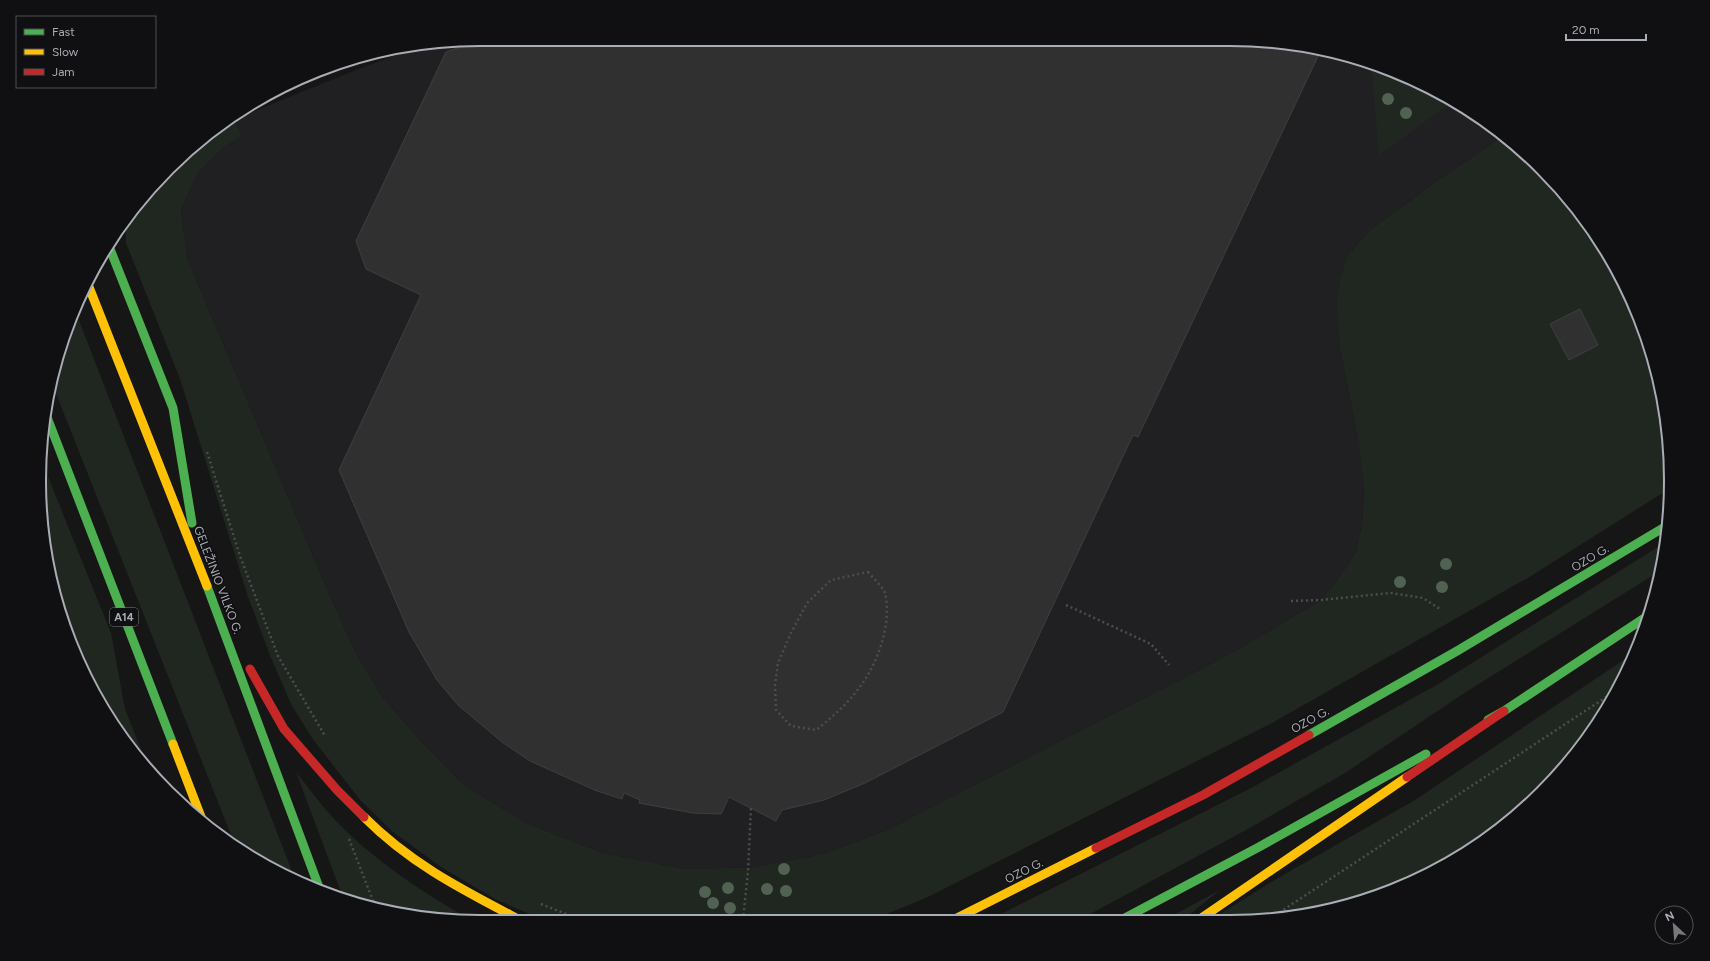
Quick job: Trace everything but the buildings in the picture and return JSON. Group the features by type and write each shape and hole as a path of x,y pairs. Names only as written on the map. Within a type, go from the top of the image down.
{"main road":[{"path":"111,252 173,408 200,567"},
{"name":"GELEŽINIO VILKO G.","path":"90,290 200,567 318,883"},
{"name":"A14","path":"50,425 199,811"},
{"name":"OZO G.","path":"963,915 1202,795 1463,647 1661,529"},
{"path":"216,609 284,729 337,790 384,837 409,857 453,885 510,915"},
{"path":"1204,915 1641,619"},
{"path":"1131,915 1259,847 1504,711"}],"path":[{"path":"205,447 240,556 278,656 326,736"},
{"path":"868,572 885,593 887,617 881,649 863,685 837,714 816,730 791,726 776,710 775,685 778,663 791,633 807,603 831,580 868,572"},
{"path":"1291,601 1321,600 1391,593 1423,598 1440,609"},
{"path":"1066,605 1151,644 1169,665"},
{"path":"1281,912 1607,697"},
{"path":"744,915 748,872 751,807"},
{"path":"540,904 569,915"}],"shaded area":[{"path":"480,46 1258,47 1314,54 1369,69 1396,79 1447,104 1471,119 1498,139 1441,178 1370,230 1348,255 1340,349 1359,445 1364,490 1362,524 1356,552 1341,575 1321,600 1230,654 887,830 823,854 756,867 685,869 603,853 526,823 464,785 420,740 381,695 355,651 327,589 187,258 181,209 198,173 223,148 242,136 236,121 246,114 401,53 452,47"},
{"path":"1371,70 1396,79 1449,105 1379,155"},
{"path":"236,121 242,136 223,148 198,173 181,209 187,258 327,589 355,651 381,695 420,740 464,785 526,823 603,853 685,869 756,867 823,854 887,830 1230,654 1321,600 1341,575 1356,552 1362,524 1364,490 1359,445 1340,349 1337,304 1340,280 1348,255 1370,230 1441,178 1498,139 1537,173 1574,216 1606,263 1619,288 1641,341 1656,396 1663,452 1664,492 1531,576 1272,723 928,897 887,914 531,915 495,899 441,867 393,832 360,800 312,738 292,706 271,658 248,597 180,379 126,243 125,230 154,194 173,173 194,154"},
{"path":"78,317 292,872 263,857 232,837 55,391 69,341"},
{"path":"47,474 111,633 125,709 142,753 119,722 104,698 79,647 69,620 54,565 47,513"},
{"path":"1659,547 1653,575 1466,692 1345,773 1246,830 1088,915 999,915 1251,788 1440,683"},
{"path":"1626,659 1606,698 1591,722 1556,767 1537,788 1516,807 1471,842 1447,857 1396,882 1342,900 1314,907 1286,911 1258,914 1219,915 1271,882 1415,800"},
{"path":"296,772 335,820 366,849 418,888 462,914 396,907 341,892"},
{"path":"1220,890 1189,915 1173,915"}],"traffic: fast":[{"path":"111,252 173,408 192,523"},
{"path":"50,425 173,744"},
{"path":"1309,735 1457,651 1661,529"},
{"path":"207,586 318,883"},
{"path":"1488,720 1641,620"},
{"path":"1131,915 1259,847 1426,754"}],"traffic: slow":[{"path":"90,290 207,586"},
{"path":"173,744 199,811"},
{"path":"1206,915 1407,777"},
{"path":"364,817 382,834 420,863 459,887 511,915"},
{"path":"963,915 1096,848"}],"traffic: jam":[{"path":"250,669 284,729 337,790 364,817"},
{"path":"1407,777 1504,711"},
{"path":"1096,848 1203,795 1309,735"}]}
